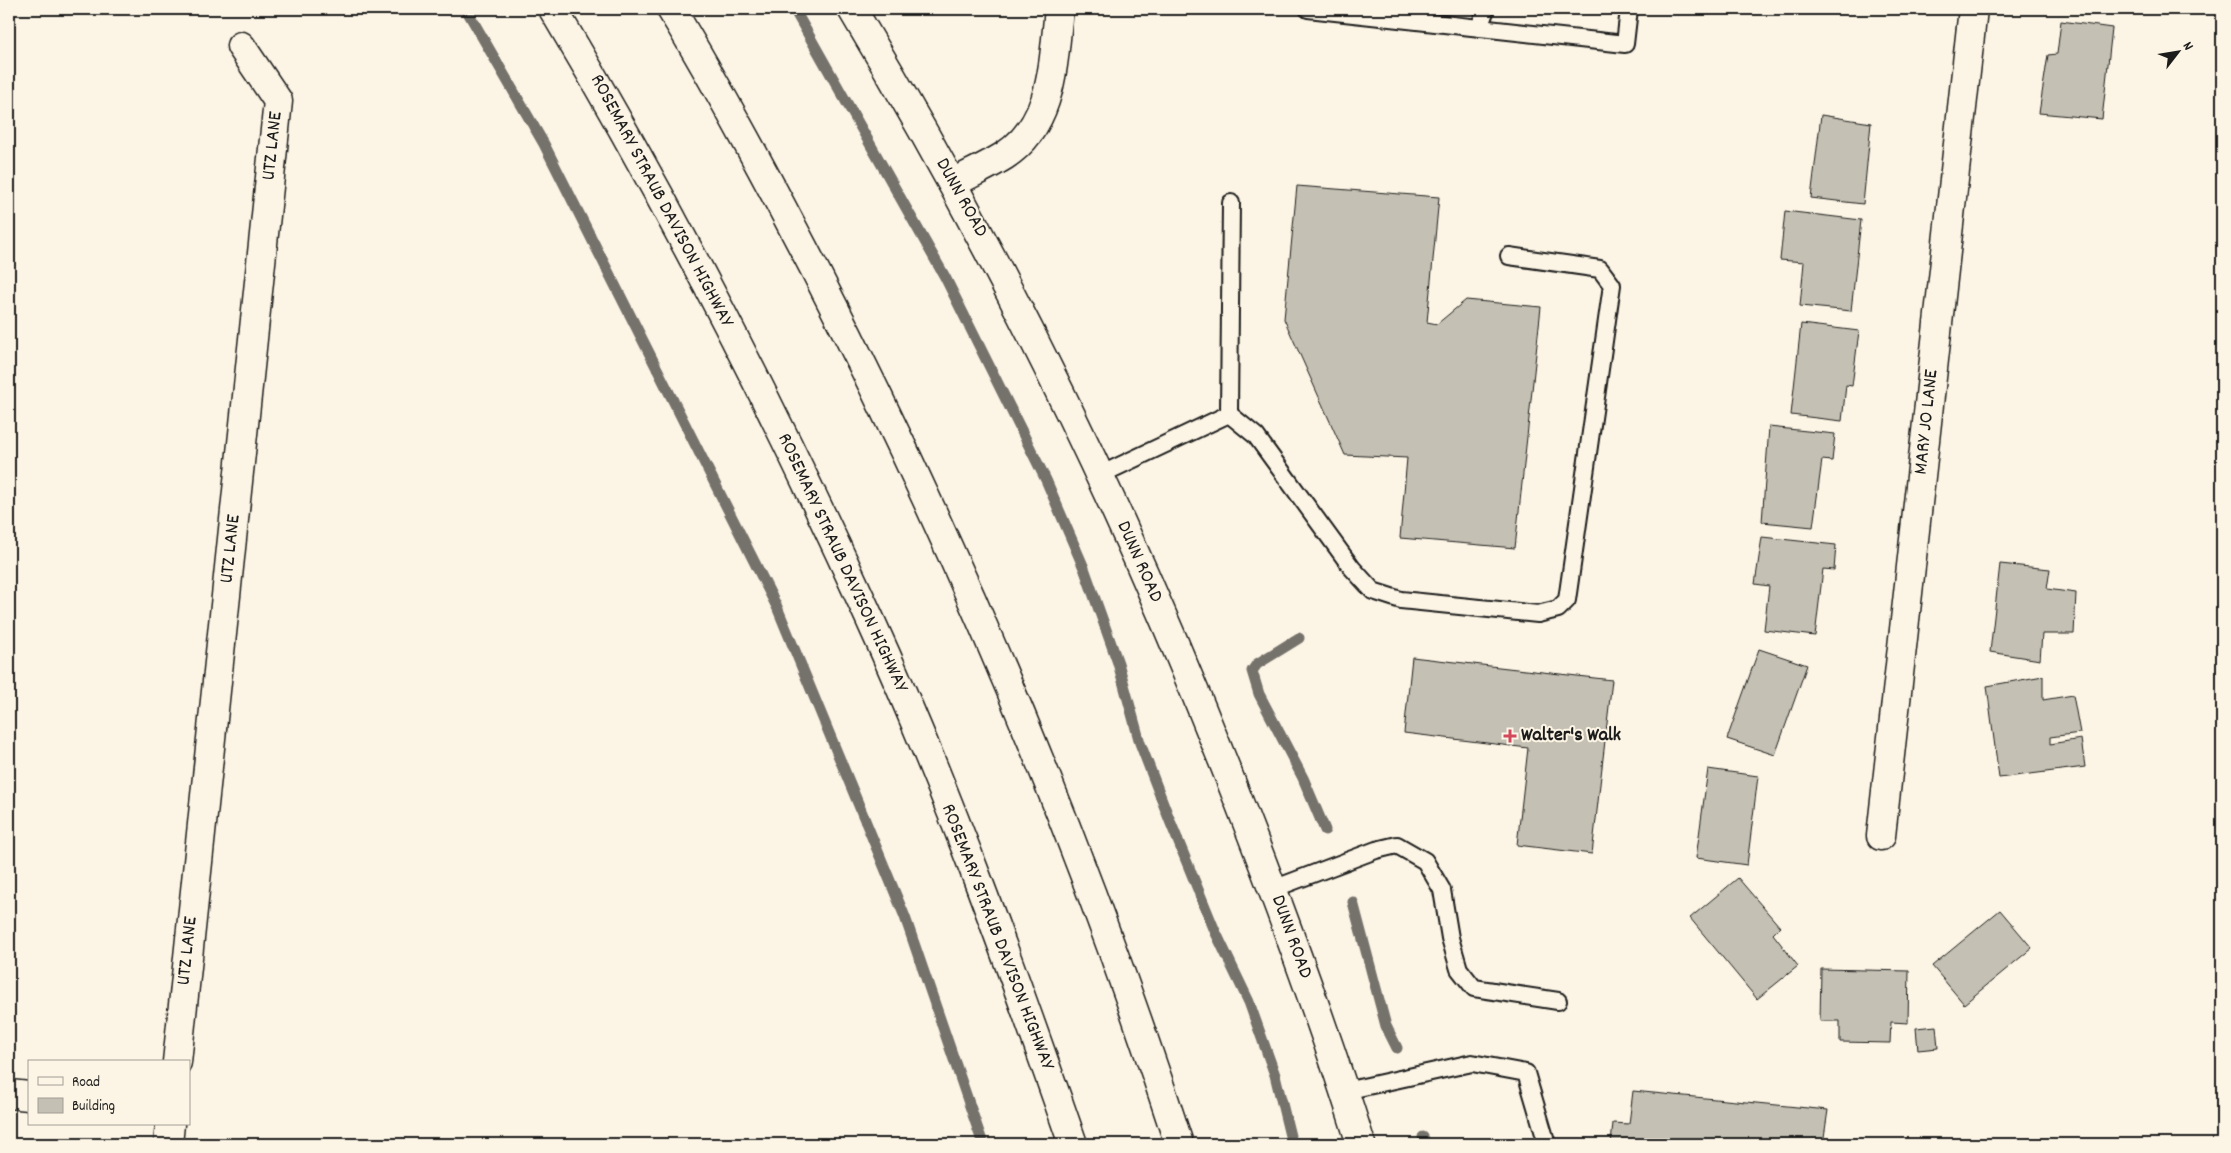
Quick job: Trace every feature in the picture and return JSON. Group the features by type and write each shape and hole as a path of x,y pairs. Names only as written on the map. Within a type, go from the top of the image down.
{"main road":[{"name":"ROSEMARY STRAUB DAVISON HIGHWAY","path":"553,9 695,258 785,438 870,619 960,835 1019,988 1073,1144"},
{"path":"671,9 781,205 862,362 948,543 1027,726 1100,910 1179,1144"},
{"name":"DUNN ROAD","path":"852,9 953,183 1006,282 1132,543 1206,716 1273,889 1345,1091 1361,1144"},
{"path":"953,183 1005,156 1030,132 1046,105 1059,9"},
{"name":"MARY JO LANE","path":"1881,836 1973,9"},
{"name":"UTZ LANE","path":"177,1060 278,101 241,46"},
{"path":"9,1094 28,1096"},
{"path":"168,1144 170,1126"}],"lane":[{"path":"1308,9 1437,16 1479,28 1625,44 1629,9"},
{"path":"1479,28 1486,9"},
{"path":"1229,414 1231,203"},
{"path":"1229,414 1256,436 1352,568 1373,591 1401,600 1538,614 1558,609 1567,600 1612,285 1600,269 1509,256"},
{"path":"1100,475 1229,414"},
{"path":"1273,889 1376,850 1397,845 1425,861 1442,890 1450,938 1459,969 1474,988 1558,1001"},
{"path":"1345,1091 1472,1063 1526,1073 1547,1144"}],"building":[{"path":"2061,21 2112,28 2102,119 2039,113 2048,55 2057,54"},
{"path":"1821,115 1871,123 1863,204 1811,198"},
{"path":"1297,186 1439,197 1427,322 1437,324 1466,300 1541,307 1515,548 1400,538 1407,458 1345,455 1284,319"},
{"path":"1785,211 1861,220 1851,311 1800,306 1804,262 1780,260"},
{"path":"1801,324 1859,331 1852,386 1846,385 1842,421 1791,415"},
{"path":"1769,427 1835,434 1832,461 1822,460 1813,527 1762,522"},
{"path":"1762,537 1836,545 1834,570 1823,569 1815,636 1764,630 1769,586 1755,584"},
{"path":"2000,564 2050,569 2047,589 2076,593 2074,634 2042,634 2040,660 1990,652"},
{"path":"1759,649 1807,665 1775,755 1727,739"},
{"path":"1412,657 1612,680 1592,854 1517,845 1528,748 1404,733"},
{"path":"2043,676 2043,700 2073,695 2080,733 2050,737 2050,744 2081,739 2085,767 1999,778 1987,686"},
{"path":"1708,769 1758,776 1747,865 1696,858"},
{"path":"1738,878 1780,927 1773,934 1798,966 1757,999 1690,918"},
{"path":"2000,910 2032,948 1964,1004 1932,966"},
{"path":"1821,969 1909,971 1908,1023 1891,1022 1890,1043 1840,1042 1840,1021 1820,1021"},
{"path":"1936,1026 1938,1048 1918,1050 1916,1028"},
{"path":"1633,1091 1828,1110 1823,1144 1611,1144 1613,1123 1629,1124"}],"waterway":[{"path":"466,9 544,144 777,607 905,917 983,1144"},
{"path":"794,9 945,277 1046,480 1084,568 1118,663 1140,743 1170,821 1215,931 1249,1002 1275,1075 1292,1144"},
{"path":"1299,638 1257,664 1252,671 1259,694 1303,778 1325,830"},
{"path":"1353,902 1386,1026 1397,1048"},
{"path":"1423,1137 1426,1144"}],"place":[{"name":"Walter's Walk","path":"1510,736"}]}
